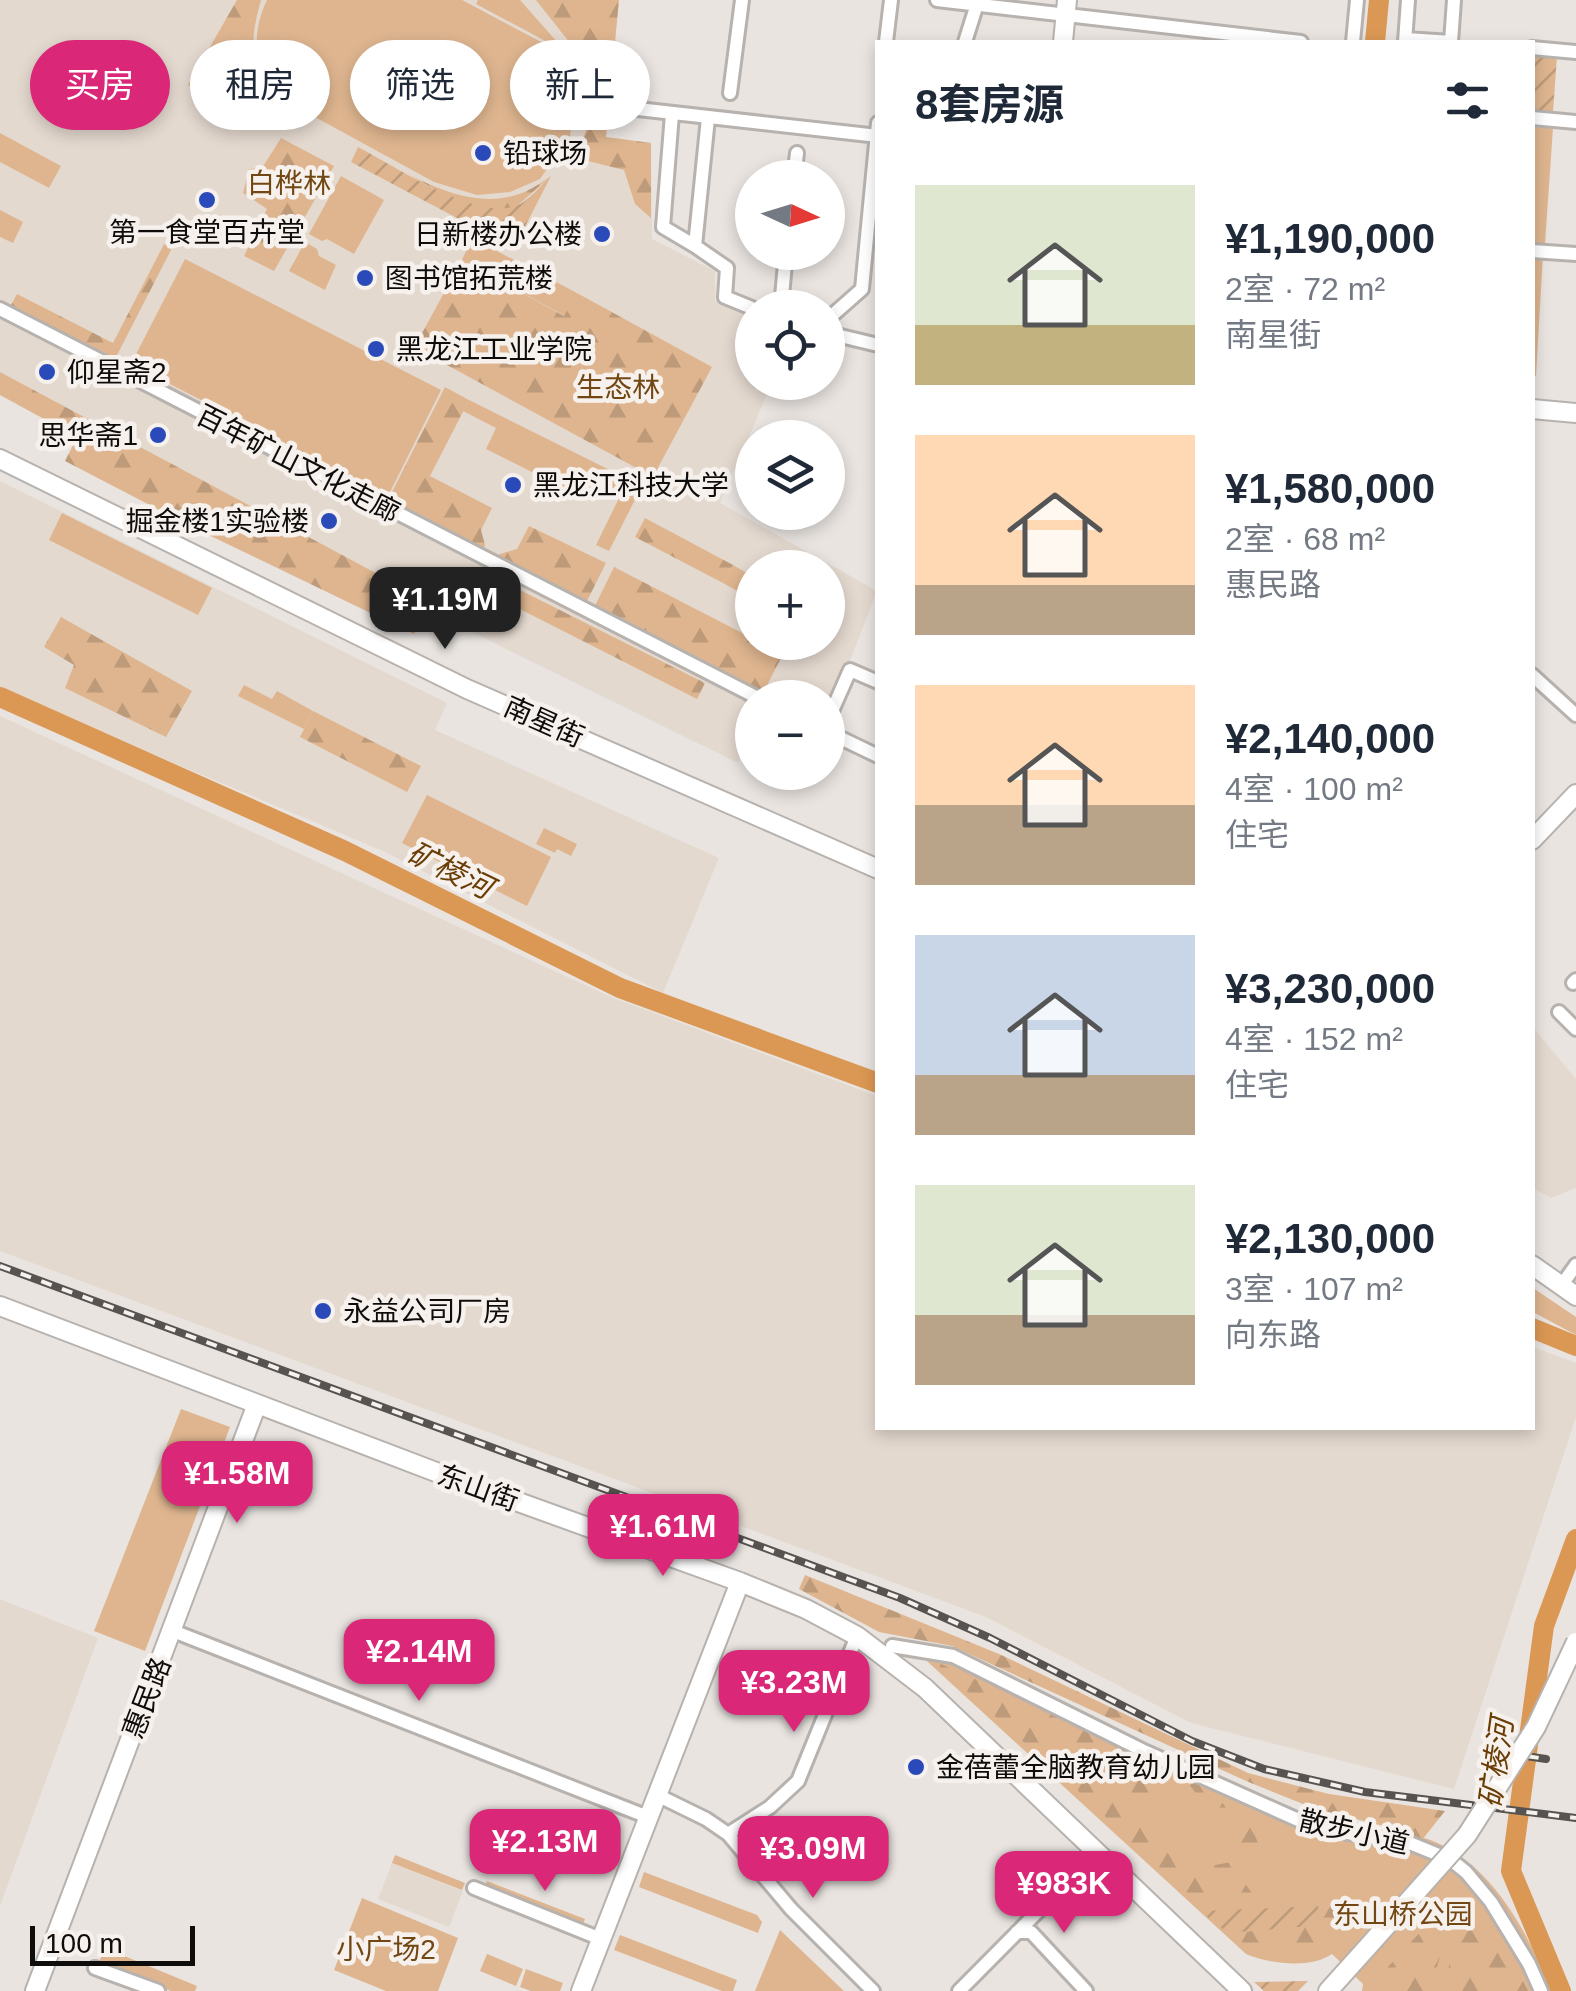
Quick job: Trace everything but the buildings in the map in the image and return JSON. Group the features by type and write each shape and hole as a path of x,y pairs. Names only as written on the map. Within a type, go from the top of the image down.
{"street":[{"path":"730,94 742,0"},
{"path":"886,40 891,0"},
{"path":"937,0 1066,7 1288,40"},
{"path":"1354,40 1357,0"},
{"path":"1406,40 1408,0"},
{"path":"1451,40 1454,0"},
{"path":"966,40 978,4"},
{"path":"1063,40 1066,7"},
{"path":"1535,48 1576,52"},
{"path":"650,111 875,136"},
{"path":"672,114 662,226 727,268 725,298 735,302"},
{"path":"695,246 708,118"},
{"path":"1535,118 1576,122"},
{"path":"796,160 797,153"},
{"path":"845,304 862,289 875,156"},
{"path":"1535,251 1576,254"},
{"name":"百年矿山文化走廊","path":"0,309 735,686"},
{"path":"845,337 875,344"},
{"path":"1535,410 1576,413"},
{"name":"南星街","path":"0,459 468,689 875,868"},
{"path":"845,681 850,670 875,681"},
{"path":"1535,677 1576,716"},
{"path":"845,740 875,755"},
{"path":"1535,837 1576,794"},
{"path":"1559,1012 1576,1029"},
{"path":"1535,1267 1568,1291 1576,1265"},
{"name":"东山街","path":"0,1306 740,1582 806,1609 857,1636 924,1688 1242,1991"},
{"name":"惠民路","path":"35,1991 258,1404"},
{"path":"581,1991 740,1582"},
{"path":"173,1631 648,1818"},
{"path":"728,1834 770,1807 798,1781 857,1636"},
{"path":"1328,1991 1467,1835 1536,1727 1576,1642"},
{"name":"散步小道","path":"892,1646 953,1656 1146,1752 1314,1827 1412,1844 1451,1860 1491,1902 1541,1991"},
{"path":"657,1795 728,1834 791,1909 873,1991"},
{"path":"959,1991 1096,1853"},
{"path":"474,1888 601,1939"},
{"path":"1018,1932 1031,1932 1086,1991"},
{"path":"95,1968 158,1991"}],"shaded area":[{"name":"黑龙江工业学院","path":"0,0 619,0 615,40 510,40 510,130 607,130 606,137 651,143 652,239 715,271 715,301 735,309 735,400 765,400 756,420 735,420 735,468 720,503 735,511 735,530 768,530 804,550 735,550 735,660 845,660 845,573 875,590 842,680 735,680 735,762 506,649 0,388"},
{"path":"0,481 447,703 435,730 719,858 663,993 383,851 0,690"},
{"path":"0,716 611,997 875,1095 875,1430 1535,1430 1535,1348 1576,1363 1576,1417 1454,1789 1191,1723 986,1617 0,1251"},
{"path":"1535,1030 1576,1079 1576,1188 1551,1198 1535,1189"},
{"path":"0,1599 98,1638 0,1906"},
{"path":"392,1863 463,1891 449,1927 378,1899"}],"green space":[{"path":"237,0 261,0 254,40 214,40"},
{"path":"267,0 462,0 537,40 510,40 510,130 571,130 570,136 540,179 510,192 477,195 434,182 330,125 330,40 257,40"},
{"path":"478,0 520,0 555,40 544,40 476,4"},
{"path":"536,0 619,0 615,40 568,40"},
{"path":"1535,54 1557,56 1553,112 1535,111"},
{"path":"1535,127 1553,128 1545,244 1535,244"},
{"path":"586,130 607,130 606,137 651,143 651,218 635,204 624,170 576,158"},
{"path":"0,133 61,166 49,188 0,162"},
{"name":"白桦林","path":"281,138 334,166 274,271 244,256 267,209 243,193 249,169 262,168"},
{"path":"358,147 436,189 479,206 516,206 551,176 514,248 351,162"},
{"path":"396,168 450,192 489,199 520,194 551,176 517,206 489,219"},
{"path":"341,176 384,200 354,254 309,234"},
{"path":"0,210 23,222 13,243 0,237"},
{"path":"472,238 577,293 565,316 462,260"},
{"path":"305,242 336,265 325,290 289,271"},
{"path":"164,244 172,248 114,361 10,307 17,294 113,343"},
{"path":"1535,255 1543,255 1536,376"},
{"path":"185,259 441,390 388,496 131,364"},
{"name":"生态林","path":"462,260 564,316 577,293 712,367 653,477 412,346 413,332 421,335"},
{"path":"0,372 430,602 414,634 65,461 77,437 0,395"},
{"path":"445,387 469,400 430,476 492,508 481,530 485,545 482,552 386,504"},
{"path":"469,400 642,486 609,551 596,545 621,494 583,475 574,493 486,449 496,428 463,411"},
{"path":"62,513 212,588 198,615 49,540"},
{"path":"645,518 733,565 723,583 635,537"},
{"path":"529,526 606,563 585,605 496,561 500,554 517,549"},
{"path":"733,565 735,566 735,590 723,583"},
{"path":"614,567 735,629 735,660 780,660 770,680 735,680 735,684 593,610"},
{"path":"499,585 514,587 705,683 697,699 508,603 492,631 462,615 479,608"},
{"path":"61,617 192,691 166,737 65,688 74,665 44,647"},
{"path":"244,685 272,699 277,691 313,711 304,729 238,696"},
{"path":"313,711 421,766 407,792 300,737"},
{"path":"427,795 551,857 527,906 402,843"},
{"path":"544,828 577,844 571,856 536,844"},
{"path":"1535,1289 1576,1317 1576,1335 1535,1313"},
{"path":"181,1409 230,1427 145,1651 94,1631"},
{"path":"805,1575 999,1654 1248,1773 1329,1794 1445,1811 1422,1840 1313,1808 952,1646 879,1632 799,1589"},
{"name":"东山桥公园","path":"916,1651 973,1663 1311,1818 1409,1834 1445,1847 1486,1878 1502,1899 1530,1944 1551,1991 1362,1991 1363,1984 1332,1954 1313,1962 1290,1963 1246,1954"},
{"path":"932,1660 1145,1755 1137,1776 1152,1783 1161,1762 1168,1765 1179,1783 1155,1820 1192,1867 1158,1870 1094,1805"},
{"path":"1180,1772 1257,1809 1206,1807"},
{"path":"1205,1819 1249,1819 1261,1851 1230,1856"},
{"path":"395,1855 465,1883 462,1890 392,1863"},
{"path":"1231,1862 1257,1901 1193,1903 1163,1875"},
{"path":"644,1872 757,1915 762,1922 758,1933 639,1887"},
{"path":"487,1881 585,1919 581,1928 483,1889"},
{"name":"小广场2","path":"362,1898 458,1938 438,1991 386,1991 334,1970"},
{"path":"1472,1902 1509,1953 1528,1991 1502,1991 1493,1969 1486,1991 1440,1991"},
{"path":"1318,1906 1369,1907 1333,1939 1309,1950 1259,1953 1228,1933 1320,1926"},
{"path":"1318,1906 1321,1925 1228,1933 1200,1911"},
{"path":"1437,1914 1451,1923 1429,1991 1372,1991 1374,1982"},
{"path":"780,1930 844,1991 755,1991"},
{"path":"620,1935 737,1980 733,1991 722,1991 614,1950"},
{"path":"105,1948 197,1986 195,1991 171,1991 99,1962"},
{"path":"487,1954 523,1969 516,1986 480,1971"},
{"path":"526,1969 563,1983 560,1991 520,1987"},
{"path":"1308,1981 1298,1991 1264,1991 1254,1982"}],"waterway":[{"path":"1375,40 1379,0"},
{"name":"矿棱河","path":"0,697 345,851 620,988 875,1082"},
{"name":"矿棱河","path":"1535,1329 1576,1346"},
{"name":"矿棱河","path":"1561,1991 1511,1871 1544,1626 1576,1539"}],"railway":[{"path":"0,1266 900,1598 990,1638 1192,1741 1264,1769 1365,1792 1576,1818"},
{"path":"1506,1753 1546,1759"}],"place":[{"name":"铅球场","path":"483,153"},
{"name":"第一食堂百卉堂","path":"207,200"},
{"name":"日新楼办公楼","path":"602,234"},
{"name":"图书馆拓荒楼","path":"365,278"},
{"name":"黑龙江工业学院","path":"376,349"},
{"name":"仰星斋2","path":"47,372"},
{"name":"思华斋1","path":"158,435"},
{"name":"黑龙江科技大学","path":"513,485"},
{"name":"掘金楼1实验楼","path":"329,521"},
{"name":"永益公司厂房","path":"323,1311"},
{"name":"金蓓蕾全脑教育幼儿园","path":"916,1767"}]}
